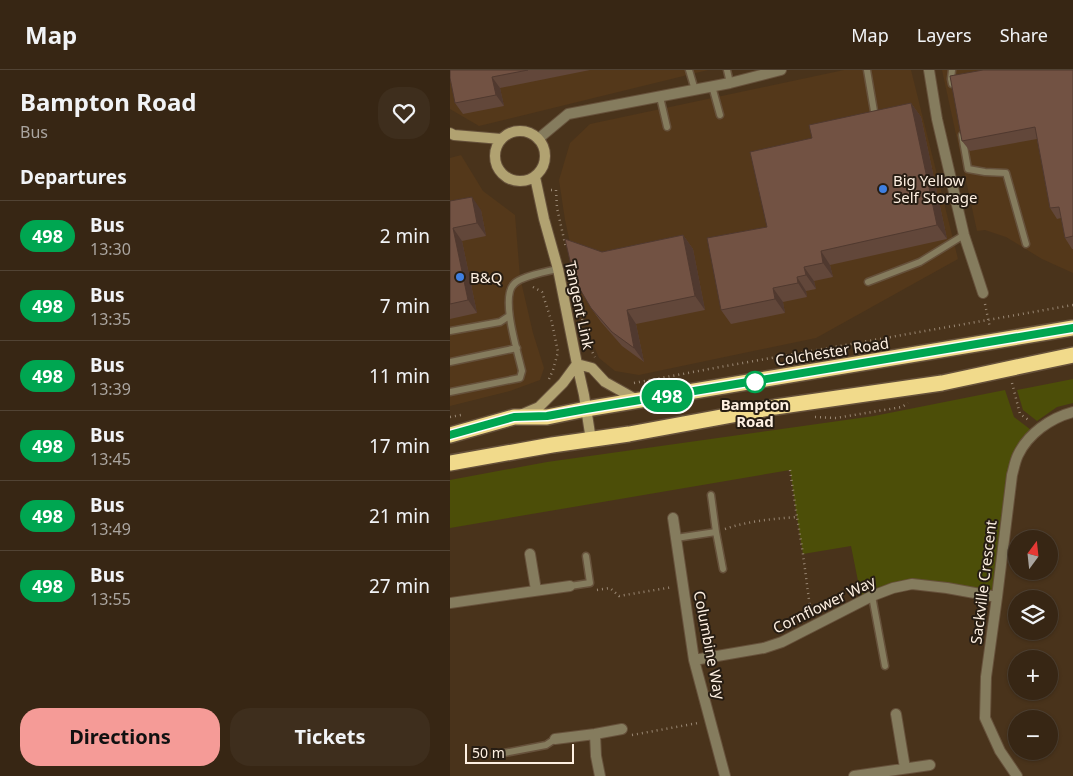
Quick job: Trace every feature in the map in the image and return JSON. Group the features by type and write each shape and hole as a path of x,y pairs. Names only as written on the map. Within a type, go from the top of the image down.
{"highway":[{"name":"Colchester Road","path":"450,435 514,417 547,416 1073,328"},
{"path":"450,463 774,408 942,382 1073,355"}],"street":[{"path":"538,138 568,114 730,83 781,70"},
{"path":"928,70 937,119 964,235 983,293"},
{"path":"522,131 531,133 538,138 545,149 546,158 543,167 535,177 527,181 514,181 499,171 495,151 501,139 513,132 522,131"},
{"path":"450,133 454,135 501,139"},
{"name":"Tangent Link","path":"535,177 544,219 558,268 576,364 584,395 591,440"},
{"path":"514,417 539,407 563,383 576,364 592,368 605,382 639,401"},
{"name":"Sackville Crescent","path":"1017,776 1000,750 985,718 986,677 1012,474 1018,456 1040,428 1053,420 1073,412"},
{"name":"Columbine Way","path":"673,518 694,660 725,776"},
{"path":"530,554 536,590"},
{"name":"Cornflower Way","path":"694,660 764,648 782,642 872,596 893,588 912,584 997,597"},
{"path":"450,603 570,586"},
{"path":"896,714 905,768"},
{"path":"555,739 622,729"},
{"path":"595,734 596,756 600,776"},
{"path":"854,776 930,765"}],"lane":[{"path":"689,70 695,90"},
{"path":"727,70 730,83"},
{"path":"867,70 875,116"},
{"path":"952,70 953,88"},
{"path":"712,86 720,115"},
{"path":"660,97 667,127"},
{"path":"960,124 968,169 1006,173 1026,244"},
{"path":"868,282 920,262 964,235"},
{"path":"450,392 520,378 522,371 509,316 509,292 514,284 558,268"},
{"path":"450,331 500,322 509,316"},
{"path":"450,362 517,348"},
{"path":"711,496 723,569"},
{"path":"676,538 716,532"},
{"path":"570,586 590,583 586,556"},
{"path":"872,596 885,666"},
{"path":"494,755 546,745 555,739"}],"path":[{"path":"527,278 530,286 542,292 552,323 558,352 553,370 548,379"},
{"path":"983,293 988,320"},
{"path":"628,384 1073,305"},
{"path":"1012,383 1020,414 1040,428"},
{"path":"790,470 804,554 813,627"},
{"path":"716,532 736,525 774,518 797,517"},
{"path":"591,591 610,588 619,596 683,585"},
{"path":"622,729 627,736 710,722"}],"shaded area":[{"path":"450,70 708,70 479,126 450,109"},
{"path":"844,70 911,70 958,259 816,338 639,375 615,371 599,358 591,339 565,220 559,180 570,143 590,124"},
{"path":"942,70 1073,70 1073,273 1042,259 1006,237 985,230 977,231"},
{"path":"461,155 483,191 515,215 520,277 533,333 544,368 540,380 510,391 450,406 450,158"},
{"path":"1073,379 1073,403 1057,407 1037,421 1023,410 1017,390"},
{"path":"1005,390 1014,417 1035,433 1018,456 997,597 912,584 862,601 851,546 803,554 790,470 450,528 450,480 547,462 874,416"}],"building":[{"path":"450,70 528,70 492,77 496,95 455,103"},
{"path":"983,70 1073,70 1073,236 1065,238 1059,207 1050,208 1035,127 962,141 950,76"},
{"path":"911,103 937,225 821,251 823,263 804,267 806,275 797,277 798,283 773,288 775,299 721,310 707,238 767,227 750,152 812,138 809,125"},
{"path":"472,197 477,223 453,228 468,300 450,304 450,201"},
{"path":"683,235 695,296 627,310 634,348 612,332 591,308 573,274 565,239 602,252"}],"bus line":[{"name":"498","path":"450,435 514,417 564,414 1073,328"}],"place":[{"name":"Big Yellow Self Storage","path":"883,189"},
{"name":"B&Q","path":"460,277"},
{"name":"Bampton Road","path":"755,382"}]}
